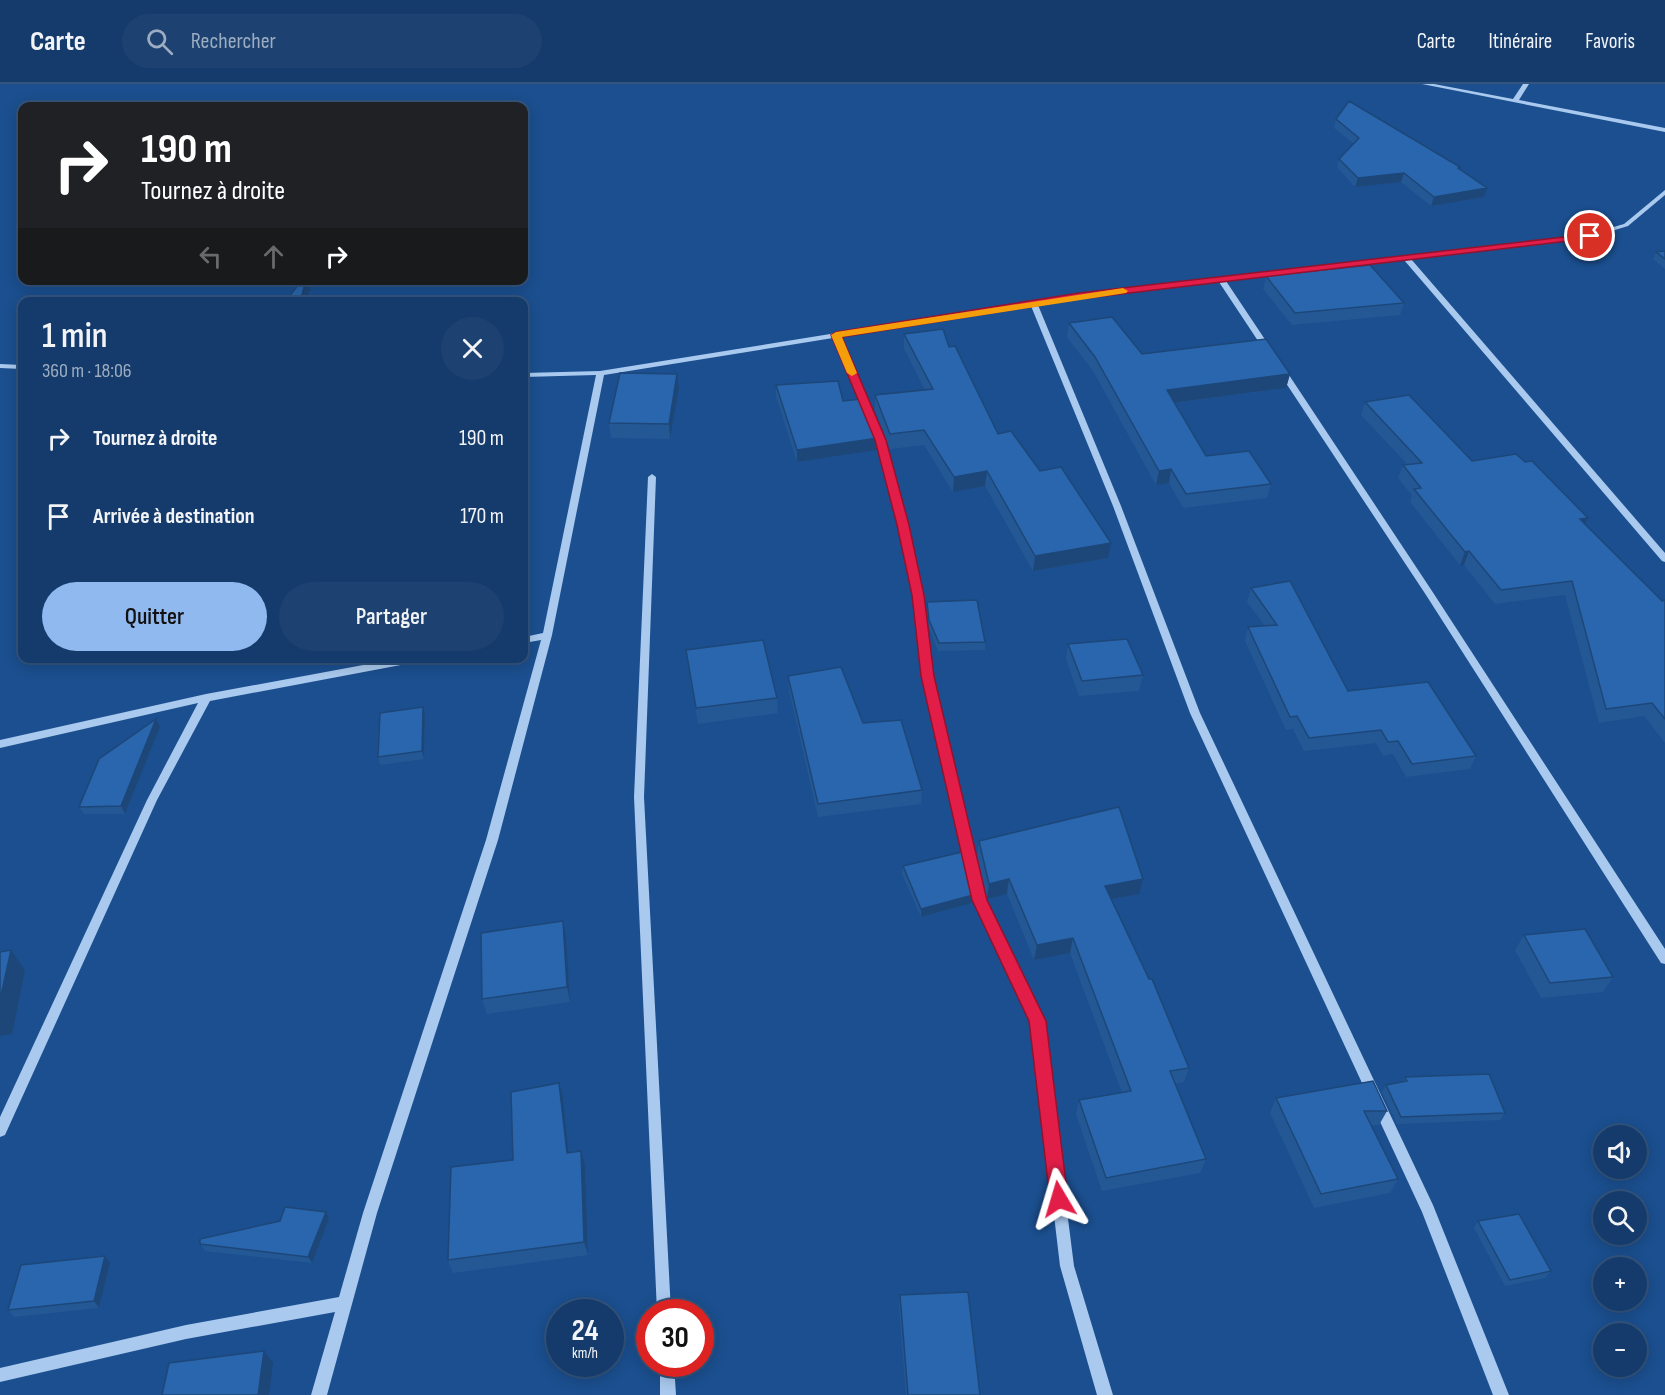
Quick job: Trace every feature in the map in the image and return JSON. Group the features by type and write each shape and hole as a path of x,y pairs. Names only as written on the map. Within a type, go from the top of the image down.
{"street":[{"path":"1425,84 1665,130"},
{"path":"1515,101 1526,84"},
{"path":"528,375 600,373 1033,303 1590,236 1626,225 1665,192"},
{"path":"1407,259 1663,554"},
{"path":"1222,280 1429,593 1665,959"},
{"path":"1033,303 1117,506 1195,713 1428,1210 1501,1395"},
{"path":"836,335 881,440 903,525 918,595 927,676 979,900 1037,1021 1067,1266 1105,1395"},
{"path":"0,366 18,367"},
{"path":"319,1395 370,1213 492,840 547,635 600,373"},
{"path":"652,477 639,797 663,1299"},
{"path":"528,639 547,635"},
{"path":"0,744 206,698 395,663"},
{"path":"0,1131 152,800 206,698"},
{"path":"0,1375 186,1332 345,1303"},
{"path":"667,1377 668,1395"}],"building":[{"path":"1349,101 1460,167 1458,168 1487,188 1434,197 1404,173 1358,178 1339,159 1359,138 1336,119"},
{"path":"1665,251 1665,259 1656,252"},
{"path":"1370,265 1404,303 1295,313 1266,276"},
{"path":"298,285 305,285 301,297 289,297"},
{"path":"1112,317 1142,354 1266,339 1290,374 1167,390 1206,456 1249,451 1271,484 1186,494 1171,469 1159,471 1095,357 1069,323"},
{"path":"943,329 949,347 955,346 998,434 1011,431 1040,471 1061,467 1111,543 1035,556 987,471 954,477 924,430 890,434 875,395 933,389 904,334"},
{"path":"620,373 677,374 669,424 609,423"},
{"path":"838,381 843,401 862,399 878,438 797,450 776,385"},
{"path":"1409,395 1472,461 1516,454 1525,462 1532,461 1588,518 1580,519 1662,601 1665,600 1665,719 1652,703 1606,709 1572,581 1501,590 1469,551 1465,552 1414,489 1421,488 1403,465 1422,463 1365,402"},
{"path":"1290,581 1348,691 1428,682 1476,756 1412,764 1398,741 1388,742 1381,730 1309,738 1297,716 1290,717 1248,627 1277,625 1251,588"},
{"path":"977,600 985,642 939,643 929,620 927,602"},
{"path":"1127,639 1143,675 1082,681 1068,644"},
{"path":"763,640 777,698 696,708 686,650"},
{"path":"841,667 863,723 901,720 922,790 818,804 788,676"},
{"path":"423,707 422,751 378,757 380,713"},
{"path":"156,719 121,806 79,807 99,759"},
{"path":"1119,807 1143,879 1105,886 1149,979 1152,979 1189,1068 1170,1071 1206,1159 1106,1178 1079,1100 1131,1091 1073,938 1037,945 1009,879 989,884 979,841"},
{"path":"962,852 973,895 921,909 903,866"},
{"path":"563,921 567,987 482,999 481,933"},
{"path":"1585,929 1613,977 1550,983 1524,935"},
{"path":"11,950 0,1000 0,952"},
{"path":"1489,1074 1505,1113 1401,1117 1386,1085 1407,1081 1405,1077"},
{"path":"1373,1081 1387,1111 1364,1111 1398,1179 1321,1194 1276,1098"},
{"path":"559,1083 567,1153 581,1151 584,1242 448,1260 451,1167 513,1160 511,1092"},
{"path":"285,1207 326,1212 308,1257 200,1244 200,1239 280,1221"},
{"path":"1519,1214 1551,1271 1510,1280 1478,1221"},
{"path":"105,1256 94,1301 8,1310 21,1265"},
{"path":"968,1292 980,1395 908,1395 900,1295"},
{"path":"264,1351 258,1395 162,1395 169,1363"}],"slow traffic":[{"path":"852,373 836,335 1123,291"}],"route":[{"path":"1059,1199 1037,1021 979,900 927,676 918,595 903,525 881,440 836,335 1079,296 1590,236"}]}
